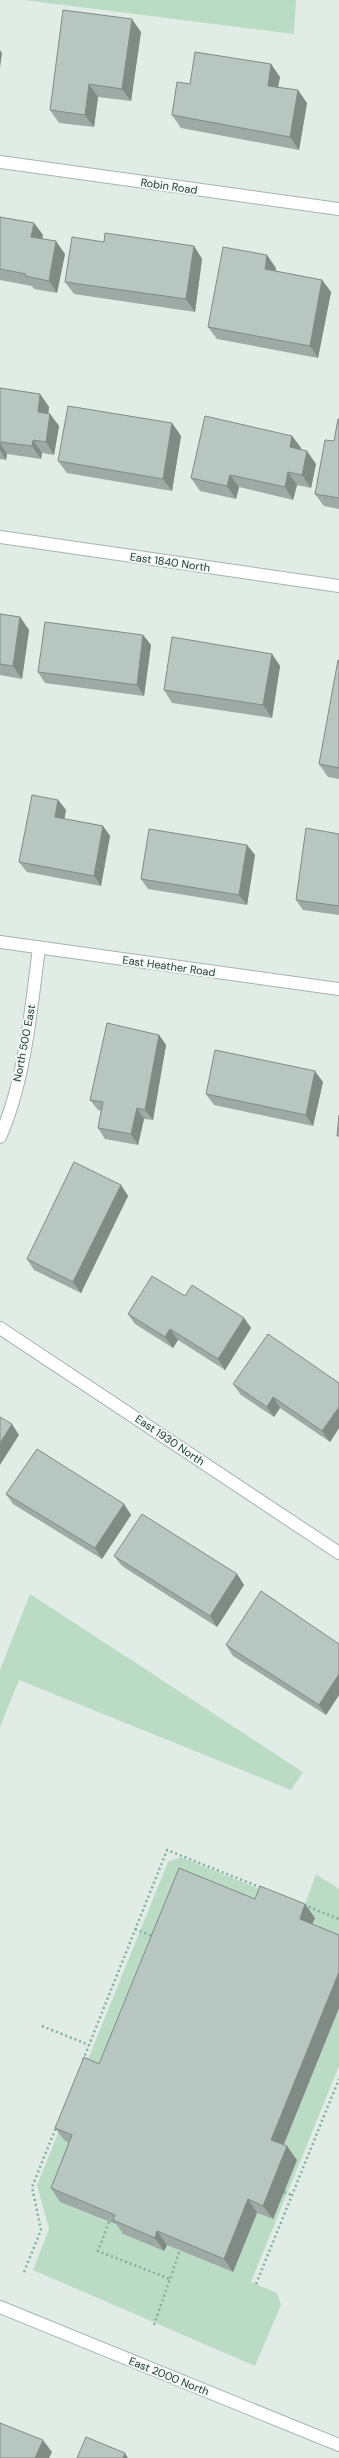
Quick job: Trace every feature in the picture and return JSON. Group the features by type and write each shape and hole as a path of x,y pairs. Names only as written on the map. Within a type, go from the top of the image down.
{"street":[{"name":"Robin Road","path":"0,162 339,208"},
{"name":"East 1840 North","path":"0,537 339,586"},
{"name":"East Heather Road","path":"0,942 339,989"},
{"name":"North 500 East","path":"0,1137 11,1106 20,1069 39,948"},
{"name":"East 1930 North","path":"0,1328 339,1552"},
{"name":"East 2000 North","path":"0,2307 339,2445"}],"path":[{"path":"80,2066 167,1850 267,1890"},
{"path":"303,1905 339,1919"},
{"path":"135,1929 157,1938"},
{"path":"42,2026 89,2045"},
{"path":"256,2284 339,2079"},
{"path":"24,2272 41,2230 32,2187 58,2123"},
{"path":"284,2192 292,2195"},
{"path":"109,2222 98,2251 170,2279"},
{"path":"154,2325 180,2250"}],"green space":[{"path":"24,0 296,0 294,34"},
{"path":"30,1594 303,1772 291,1790 19,1680 0,1727 0,1670"},
{"path":"181,1857 304,1907 316,1874 339,1889 339,1945 309,1932 315,1918 65,2141 82,2149 60,2202 125,2229 123,2234 164,2251 167,2245 233,2272 257,2213 272,2219 280,2153 339,2008 339,2066 251,2282 277,2293 281,2305 255,2366 33,2270 49,2229 37,2185 168,1862"}],"building":[{"path":"63,10 132,19 122,89 89,84 85,115 50,110"},
{"path":"195,52 271,64 268,86 298,90 290,137 172,115 177,82 190,84"},
{"path":"0,217 34,223 31,237 56,241 49,281 25,276 26,274 0,269"},
{"path":"105,233 194,246 186,299 65,282 72,237 104,242"},
{"path":"223,247 267,255 265,269 322,280 310,346 208,327"},
{"path":"0,388 40,394 38,412 50,414 46,442 33,440 32,446 0,442"},
{"path":"68,406 172,423 163,479 58,461"},
{"path":"205,416 292,436 290,447 307,451 302,475 288,472 285,487 230,475 227,486 191,478"},
{"path":"338,419 339,498 315,494 325,440 334,441"},
{"path":"0,614 20,617 13,666 0,664"},
{"path":"45,622 143,635 137,685 38,672"},
{"path":"172,637 272,654 263,705 164,690"},
{"path":"339,660 339,768 319,764"},
{"path":"32,795 58,800 55,817 103,826 94,876 19,862"},
{"path":"306,828 339,834 339,906 296,900"},
{"path":"149,829 247,845 239,895 141,879"},
{"path":"107,1023 159,1035 145,1110 137,1108 131,1134 98,1128 103,1102 90,1100"},
{"path":"215,1050 315,1071 306,1115 206,1094"},
{"path":"339,1115 339,1136 337,1136"},
{"path":"74,1162 121,1185 73,1282 27,1259"},
{"path":"152,1276 185,1296 192,1285 244,1318 218,1359 170,1329 165,1337 128,1314"},
{"path":"268,1334 339,1383 339,1407 322,1431 273,1397 267,1407 233,1384"},
{"path":"0,1417 12,1424 0,1443"},
{"path":"37,1449 124,1504 95,1548 6,1494"},
{"path":"142,1514 237,1574 210,1616 114,1556"},
{"path":"261,1591 339,1644 339,1674 319,1705 226,1645"},
{"path":"179,1868 255,1899 260,1886 305,1904 300,1919 339,1935 339,1972 271,2140 287,2146 263,2206 248,2199 224,2259 157,2231 155,2238 113,2220 115,2215 51,2188 72,2135 55,2128 84,2057 99,2064"},
{"path":"0,2423 43,2440 35,2458 0,2458"},
{"path":"86,2437 125,2453 123,2458 77,2458"}]}
